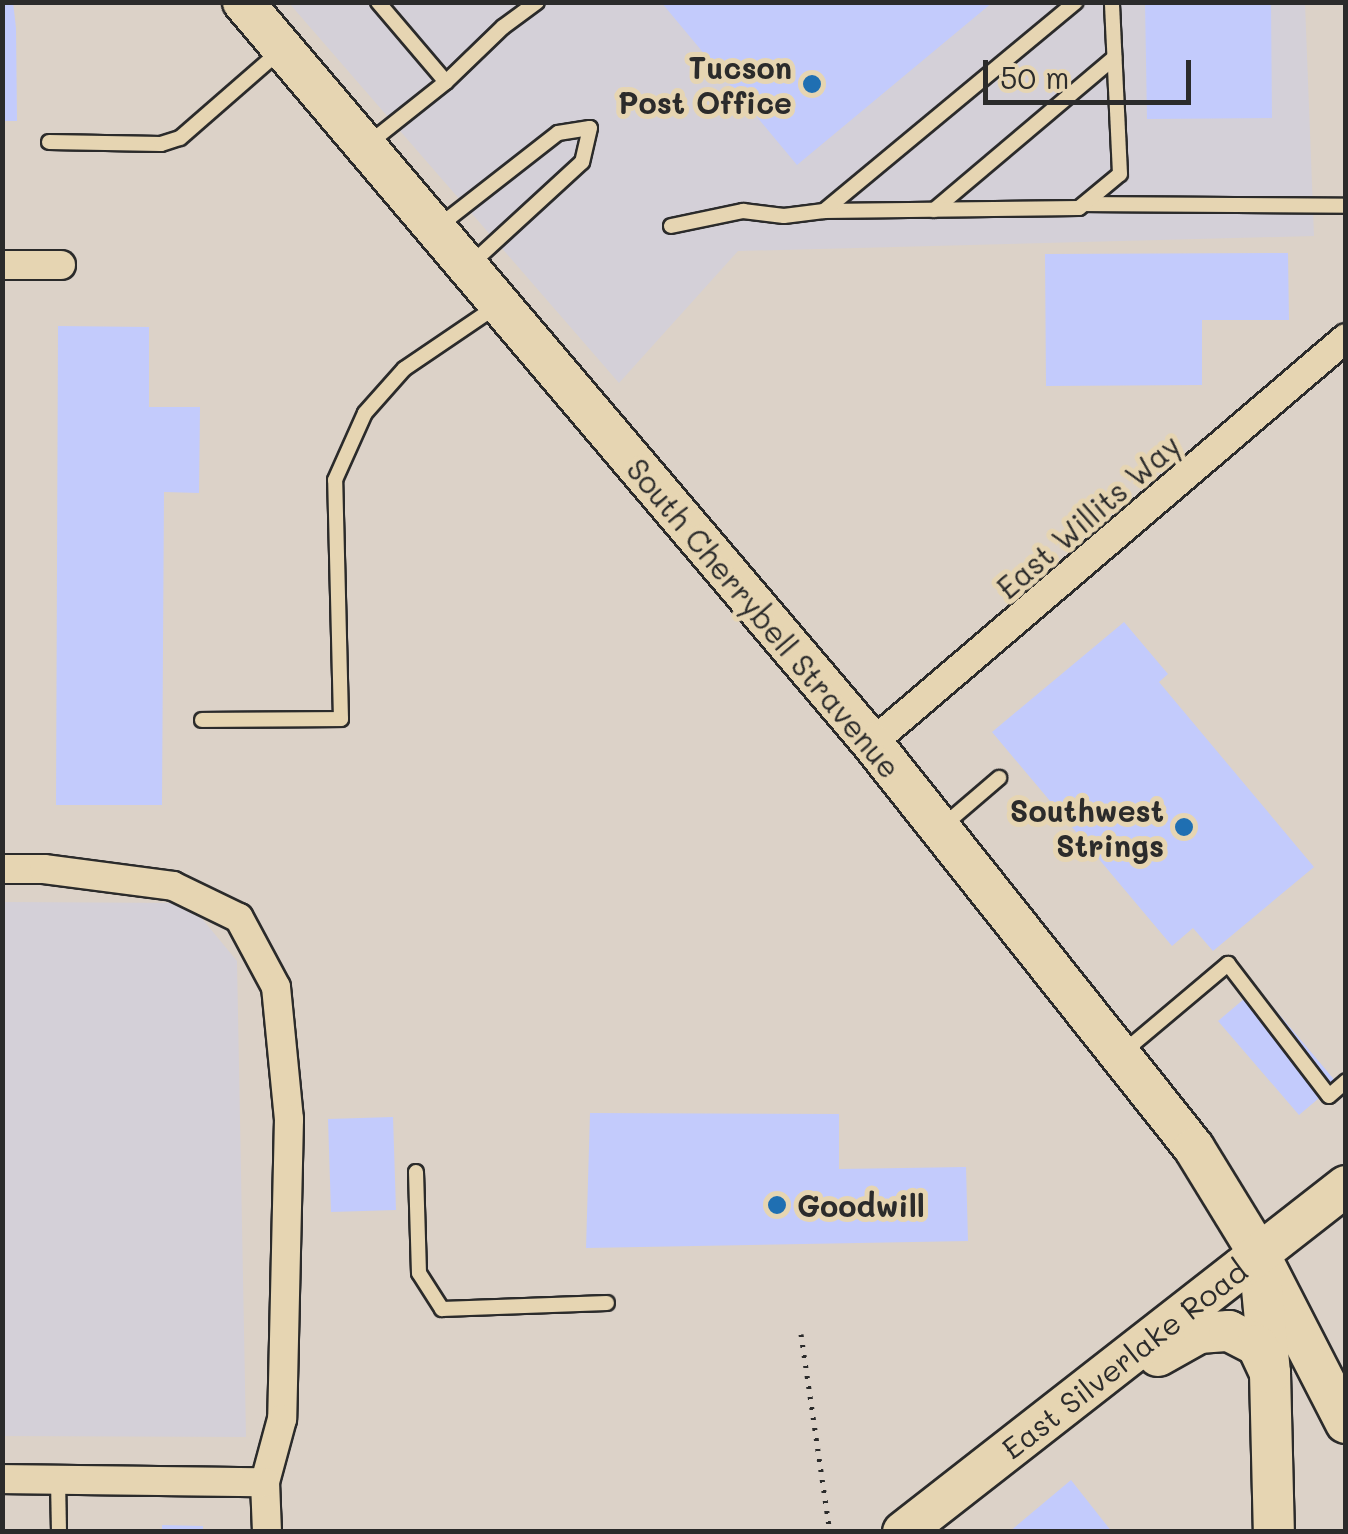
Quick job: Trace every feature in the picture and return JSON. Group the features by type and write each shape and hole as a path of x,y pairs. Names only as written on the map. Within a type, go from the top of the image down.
{"street":[{"name":"South Cherrybell Stravenue","path":"243,2 872,743 1194,1148 1259,1254 1343,1412"},
{"path":"2,265 61,265"},
{"name":"East Willits Way","path":"872,743 1346,338"},
{"path":"2,869 44,868 173,886 238,918 276,987 289,1119 282,1420 265,1482 267,1532"},
{"name":"East Silverlake Road","path":"903,1532 1346,1186"},
{"path":"1259,1254 1270,1373 1274,1532"},
{"path":"1078,1395 1199,1332 1249,1337 1258,1344 1270,1373"},
{"path":"2,1480 265,1482"}],"lane":[{"path":"378,2 446,82"},
{"path":"366,146 537,2"},
{"path":"824,211 1076,2"},
{"path":"671,226 743,211 784,216 824,211 1080,208 1120,174 1112,2"},
{"path":"49,142 161,144 180,138 282,49"},
{"path":"934,210 1114,58"},
{"path":"435,230 558,133 590,128 582,162 467,268"},
{"path":"1085,204 1346,206"},
{"path":"202,720 341,719 335,480 365,413 404,370 498,305"},
{"path":"940,828 999,778"},
{"path":"1120,1054 1228,964 1330,1096 1346,1082"},
{"path":"416,1172 419,1273 442,1310 607,1302"},
{"path":"58,1480 59,1532"}],"path":[{"path":"801,1334 830,1532"}],"shaded area":[{"path":"289,3 1305,3 1314,236 738,251 619,383"},
{"path":"3,902 189,903 237,961 246,1437 3,1436"}],"building":[{"path":"2,2 13,2 17,121 2,121"},
{"name":"Tucson Post Office","path":"661,2 993,2 797,165"},
{"path":"1145,2 1271,2 1272,118 1147,119"},
{"path":"1288,253 1289,320 1202,320 1202,385 1046,386 1045,254"},
{"path":"58,326 149,327 149,407 200,407 199,493 164,492 162,805 56,805"},
{"path":"1124,622 1168,674 1159,682 1314,867 1213,951 1193,928 1172,946 992,732"},
{"path":"1257,988 1337,1083 1299,1115 1218,1021"},
{"name":"Goodwill","path":"590,1113 839,1114 839,1169 966,1167 968,1241 586,1248"},
{"path":"393,1117 396,1210 331,1212 328,1119"},
{"path":"1071,1480 1112,1532 1009,1532"},
{"path":"162,1525 203,1526 203,1532 162,1532"}],"place":[{"name":"Tucson Post Office","path":"812,84"},
{"name":"Southwest Strings","path":"1184,827"},
{"name":"Goodwill","path":"777,1205"}]}
